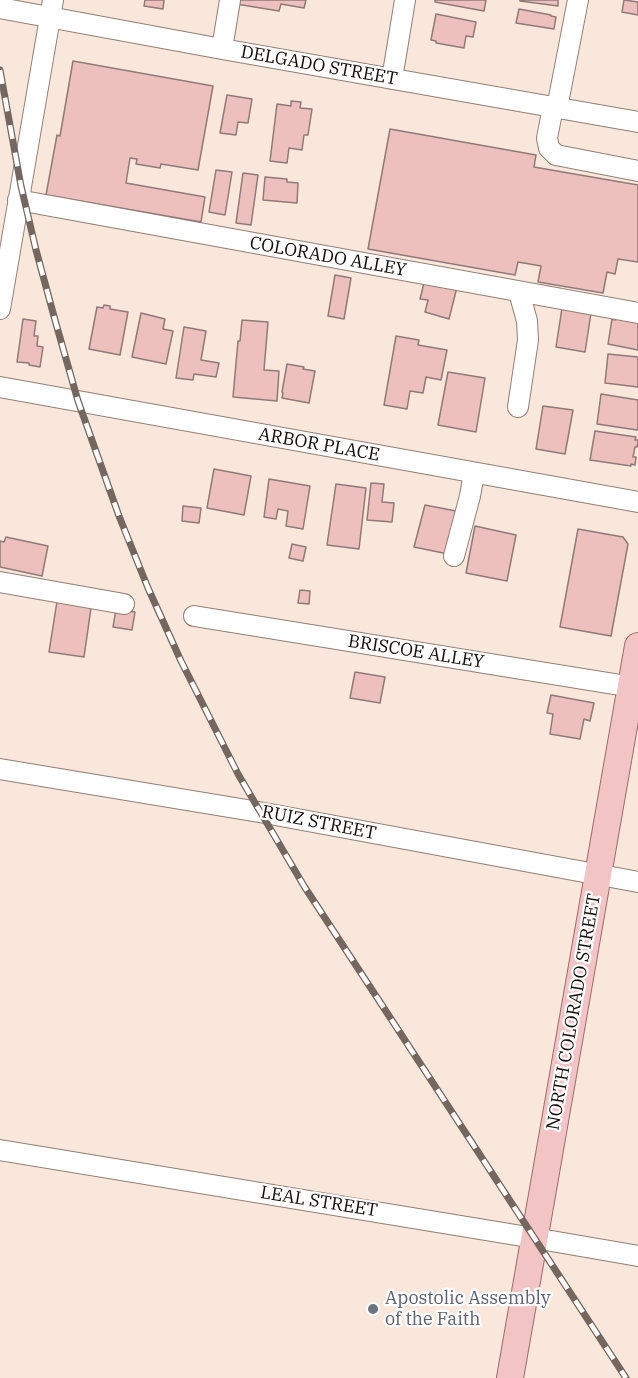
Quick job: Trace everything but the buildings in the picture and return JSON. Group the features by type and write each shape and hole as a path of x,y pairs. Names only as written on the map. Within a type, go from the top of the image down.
{"main road":[{"name":"NORTH COLORADO STREET","path":"510,1378 598,876 634,688 638,646"}],"street":[{"path":"222,49 230,0"},
{"path":"392,79 405,0"},
{"path":"578,0 547,138 549,148 556,156 638,171"},
{"name":"DELGADO STREET","path":"0,8 52,9 222,49 638,122"},
{"path":"0,309 52,9"},
{"name":"COLORADO ALLEY","path":"18,201 638,313"},
{"path":"518,407 528,340 519,292"},
{"name":"ARBOR PLACE","path":"0,387 638,502"},
{"path":"454,556 474,473"},
{"path":"0,582 124,604"},
{"name":"BRISCOE ALLEY","path":"194,616 634,688"},
{"name":"RUIZ STREET","path":"0,769 260,812 638,882"},
{"name":"LEAL STREET","path":"0,1150 638,1256"}],"railway":[{"path":"0,70 21,186 36,250 78,401 119,516 181,661 238,774 304,886 626,1378"}],"place":[{"name":"Apostolic Assembly of the Faith","path":"373,1309"}]}
